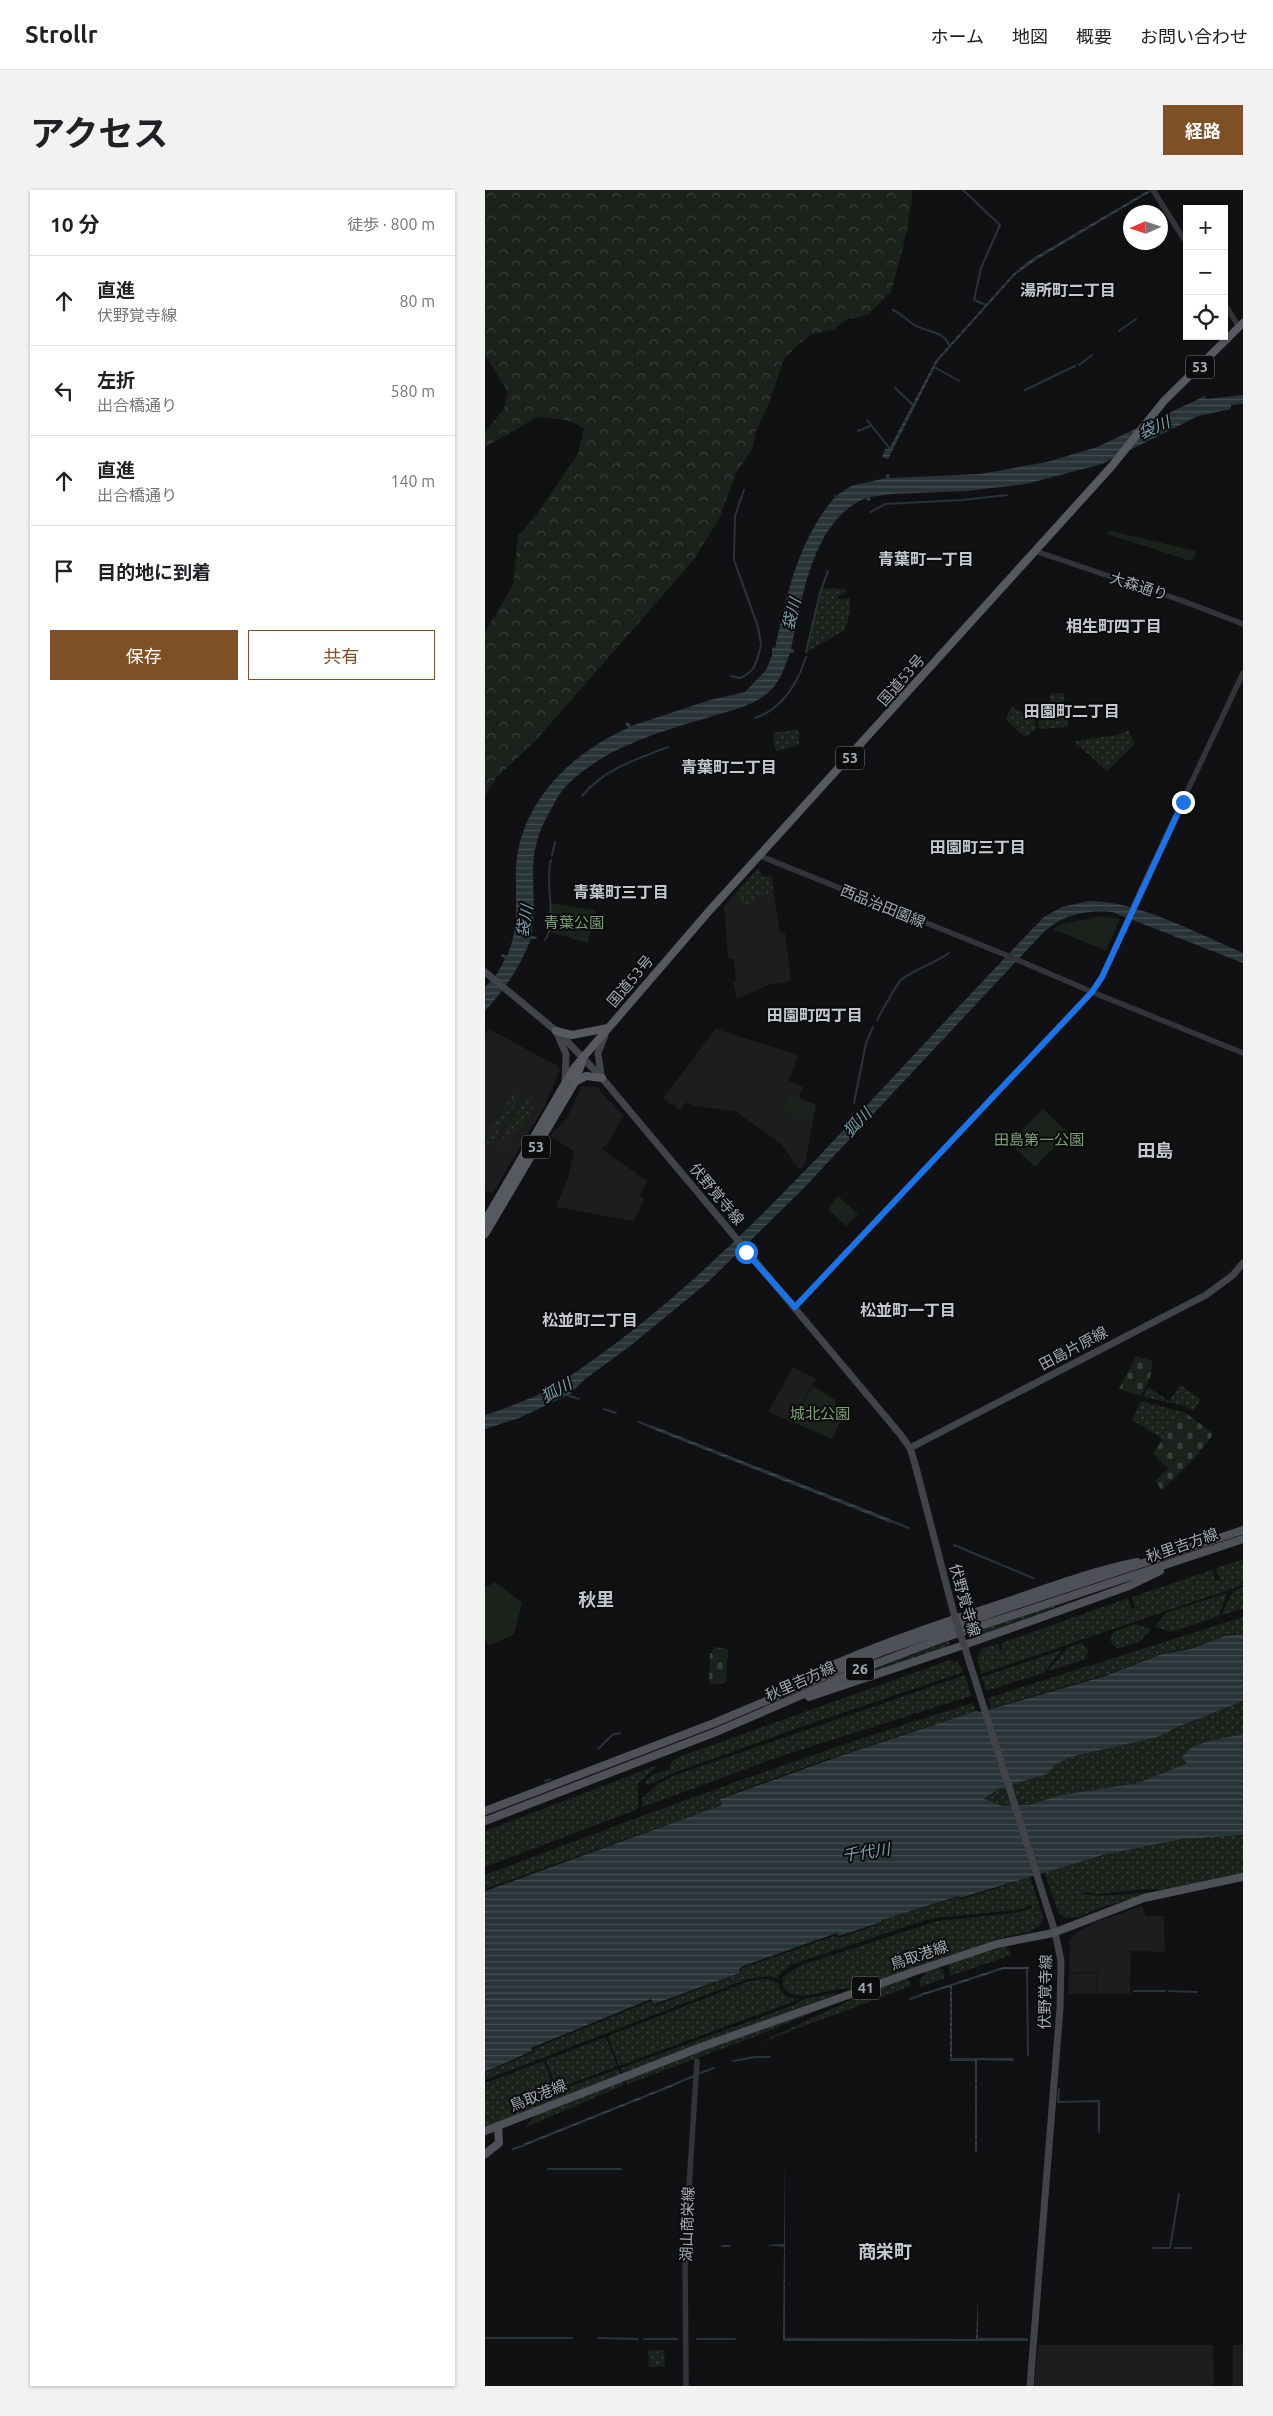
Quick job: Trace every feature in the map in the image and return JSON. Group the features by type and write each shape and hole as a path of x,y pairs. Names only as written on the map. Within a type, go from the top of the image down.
{"highway":[{"name":"国道53号","path":"485,1221 565,1084 583,1058 608,1028 710,910 1118,458 1164,401 1241,325"},
{"path":"555,1031 581,1035 608,1028"},
{"name":"国道53号","path":"485,1234 575,1082 583,1058"},
{"path":"575,1082 587,1076 601,1078"}],"main road":[{"name":"伏野覚寺線","path":"487,974 555,1031 601,1078 744,1250 795,1307 909,1448 951,1603 1049,1911 1061,1961 1060,2008 1029,2386"},
{"path":"601,1078 598,1053 608,1028"},
{"path":"555,1031 565,1054 565,1084"},
{"name":"田島片原線","path":"909,1448 1206,1295 1233,1275 1243,1263"},
{"name":"秋里吉方線","path":"485,1810 539,1791 731,1716 881,1652 1243,1530"},
{"name":"秋里吉方線","path":"485,1821 735,1724 862,1669 941,1639 1243,1539"},
{"path":"731,1716 832,1665 955,1616 1116,1567 1162,1558"},
{"path":"735,1724 836,1687 964,1645 1129,1586 1185,1558"},
{"name":"鳥取港線","path":"485,2131 693,2050 889,1980 997,1944 1055,1932 1144,1898 1243,1877"},
{"name":"鳥取港線","path":"485,2154 499,2143 498,2126"}],"street":[{"path":"1153,190 1183,238"},
{"path":"1228,308 1241,325"},
{"name":"大森通り","path":"1035,551 1180,600 1243,624"},
{"path":"795,1307 1092,992 1102,977 1243,673"},
{"name":"西品治田園線","path":"760,856 1019,960 1092,992"},
{"path":"1092,992 1243,1053"},
{"name":"湖山商栄線","path":"686,2386 686,2242 697,2061"}],"shaded area":[{"path":"757,869 760,869 762,876 771,875 780,933 785,933 791,981 769,985 737,999 733,982 736,981 734,959 728,958 724,906"},
{"path":"489,1029 556,1065 560,1070 544,1107 493,1193 485,1191 485,1033"},
{"path":"716,1029 798,1055 789,1081 803,1087 799,1097 816,1105 805,1164 799,1170 781,1144 735,1111 694,1106 687,1102 680,1110 663,1098"},
{"path":"582,1086 597,1087 623,1116 607,1146 605,1145 602,1149 647,1181 640,1196 644,1199 633,1221 556,1207 568,1177 574,1151 550,1136 567,1118"},
{"path":"793,1367 816,1379 791,1422 768,1412"},
{"path":"1142,1906 1146,1916 1164,1916 1165,1952 1131,1951 1130,1994 1098,1994 1098,1972 1069,1973 1070,1939 1079,1931 1099,1921"},
{"path":"1097,1973 1097,1994 1068,1994 1069,1974"},
{"path":"1038,2345 1213,2345 1214,2386 1034,2386"},
{"path":"1233,2345 1243,2345 1243,2386 1233,2386"}],"green space":[{"path":"485,190 913,190 907,232 891,292 868,315 847,319 833,330 813,334 800,343 784,359 769,403 756,431 753,447 736,474 718,521 692,562 538,738 496,778 485,797 485,632 513,585 518,536 537,514 578,454 584,428 567,420 538,417 485,447 485,432 504,409 508,392 485,355"},
{"path":"1108,530 1195,551 1196,553 1191,561 1107,534"},
{"path":"822,588 845,589 846,593 838,596 838,599 850,598 850,613 845,630 807,652"},
{"path":"1063,693 1068,727 1039,729 1038,712 1051,711 1050,694"},
{"path":"1012,707 1025,714 1034,713 1036,729 1027,736 1024,736 1007,721 1006,717"},
{"path":"798,729 799,745 777,751 775,749 773,733"},
{"path":"1129,730 1134,745 1107,771 1074,741 1117,735"},
{"path":"757,870 760,870 761,877 771,876 773,889 764,897 758,895 747,907 735,896"},
{"name":"青葉公園","path":"551,903 595,910 588,943 550,932"},
{"path":"1102,916 1120,919 1106,951 1053,929 1065,923"},
{"path":"516,1092 519,1097 492,1143 488,1145 486,1139 513,1093"},
{"path":"788,1094 816,1105 810,1120 797,1115 795,1120 788,1117 789,1113 784,1111 789,1097"},
{"path":"528,1095 534,1099 530,1117 508,1140 505,1137 503,1139 506,1143 500,1148 502,1151 515,1139 507,1152 502,1153 497,1149 498,1145"},
{"name":"田島第一公園","path":"1043,1109 1068,1133 1035,1167 1010,1143"},
{"path":"838,1196 858,1214 846,1226 828,1209"},
{"path":"1136,1356 1152,1361 1151,1375 1141,1396 1119,1389"},
{"path":"1180,1385 1201,1399 1193,1411 1185,1406 1143,1397 1148,1387 1169,1401"},
{"name":"城北公園","path":"813,1386 834,1399 842,1417 832,1439 792,1422"},
{"path":"1141,1401 1182,1412 1163,1439 1132,1420"},
{"path":"1183,1411 1211,1432 1212,1436 1193,1460 1162,1490 1155,1481 1168,1469 1153,1453"},
{"path":"1243,1559 1243,1585 981,1674 977,1657 983,1648 998,1644 1000,1650 1003,1649 1001,1643 1128,1598 1131,1609 1135,1608 1132,1597 1212,1570 1216,1581 1220,1579 1216,1568"},
{"path":"496,1582 522,1603 514,1634 491,1645 487,1644 485,1640 485,1587"},
{"path":"1243,1587 1243,1609 1221,1615 1233,1591"},
{"path":"1227,1593 1219,1616 1171,1632 1155,1627 1166,1613"},
{"path":"1087,1595 976,1637 974,1632"},
{"path":"1243,1617 1243,1633 1225,1636 1190,1648 1163,1653 1108,1674 991,1708 988,1698"},
{"path":"1135,1624 1151,1629 1139,1642 1117,1649 1110,1640 1113,1632"},
{"path":"949,1641 950,1644 936,1651 855,1677"},
{"path":"1081,1643 1088,1649 1086,1659 1048,1671 1067,1648"},
{"path":"713,1647 728,1649 726,1683 709,1684 710,1653 712,1653"},
{"path":"1062,1650 1044,1673 986,1691 982,1677"},
{"path":"950,1660 958,1662 964,1672 795,1729 676,1772 648,1785 645,1784 652,1776 670,1769 671,1763 676,1758"},
{"path":"965,1675 971,1696 781,1756 643,1807 642,1798 658,1784 673,1776"},
{"path":"1243,1701 1243,1734 1209,1742 1188,1762 1138,1783 1061,1795 1029,1805 1002,1806 984,1800 1000,1788 1046,1774 1055,1765 1070,1757 1158,1737 1175,1728"},
{"path":"973,1703 976,1711 752,1786 720,1798 722,1805 485,1889 485,1875 789,1763"},
{"path":"658,1765 638,1783 638,1809 485,1867 485,1831"},
{"path":"1243,1836 1243,1874 1165,1890 1146,1889 1098,1894 1086,1892 1082,1894 1100,1896 1157,1892 1099,1908 1079,1917 1066,1918 1059,1914 1044,1872 1117,1852 1168,1841 1193,1837"},
{"path":"1030,1877 1043,1917 1041,1925 1029,1932 1008,1936 853,1989 795,1995 788,1992 782,1985 783,1977 799,1966 937,1921 1016,1913 1032,1908 1031,1905 1018,1910 932,1918 793,1964 781,1972 778,1979 770,1976 747,1979 485,2080 485,2073 534,2052 533,2049 651,2001 654,2006 741,1973 740,1969 837,1935 839,1938 883,1923 883,1920 959,1897 960,1900"},
{"path":"1007,1946 1011,1955 950,1976 948,1966 950,1963"},
{"path":"937,1968 943,1969 945,1978 920,1987 920,1980 928,1971"},
{"path":"905,1978 911,1982 911,1986 759,2043 859,1996"},
{"path":"767,1979 778,1983 786,1995 800,1999 619,2066 608,2036 750,1981"},
{"path":"837,1994 622,2073 621,2068 794,2005 804,1999"},
{"path":"839,2002 756,2036 628,2084 625,2079 754,2030"},
{"path":"606,2037 617,2066 557,2089 546,2060"},
{"path":"544,2061 554,2089 528,2100 528,2102 618,2069 620,2074 485,2128 485,2083"},
{"path":"622,2080 624,2085 524,2128 534,2117 545,2110"},
{"path":"648,2350 664,2350 665,2366 649,2367"}],"water":[{"path":"1149,190 1150,192 1128,205 1124,205"},
{"path":"1123,205 1123,208 1039,258 1016,274 938,361 888,459 882,457 885,449 889,449 936,360 1014,273 1030,260"},
{"name":"袋川","path":"1243,395 1243,404 1231,405 1231,409 1198,416 1102,464 1026,484 967,491 892,494 870,497 870,500 868,501 866,498 848,509 833,524 821,542 812,563 805,585 791,649 794,650 794,653 790,653 780,677 771,690 758,700 743,706 673,728 617,750 583,771 560,793 542,827 534,855 534,908 531,936 537,937 536,939 531,939 511,977 485,1011 485,987 497,974 505,959 501,956 502,954 507,956 514,935 516,870 519,846 526,823 537,803 551,784 568,767 587,751 628,728 625,723 628,722 631,726 710,700 745,692 766,670 772,656 772,647 775,648 784,608 803,549 822,514 835,497 833,494 836,496 851,486 886,478 886,475 889,474 890,478 980,474 1047,462 1097,447 1205,396 1206,399"},
{"name":"狐川","path":"1089,901 1126,906 1187,928 1243,953 1243,963 1112,912 1082,913 1056,923 1040,936 802,1190 707,1283 630,1346 584,1380 570,1394 519,1418 485,1429 485,1415 530,1398 555,1386 595,1359 669,1301 738,1238 805,1171 1044,917 1062,907"},
{"path":"651,1425 880,1515 892,1520 891,1523 650,1428"},
{"name":"千代川","path":"1243,1634 1243,1701 1175,1728 1158,1737 1070,1757 1055,1765 1047,1774 1000,1788 984,1799 1002,1806 1029,1805 1061,1795 1138,1783 1187,1763 1182,1758 1193,1747 1209,1741 1243,1734 1243,1835 1181,1839 1103,1855 960,1898 959,1896 882,1920 882,1922 839,1936 837,1933 743,1966 739,1969 740,1973 654,2004 651,1999 531,2048 532,2051 485,2072 485,1891 722,1805 720,1799 843,1755 976,1711 980,1712 1105,1676 1162,1654 1190,1649 1225,1636"},
{"path":"1003,1967 1029,1967 1029,1969 1004,1969 952,1986 952,2058 1014,2058 1013,2061 977,2060 977,2152 975,2152 975,2061 950,2061 950,1987 920,1996 920,1994"},
{"path":"675,2083 676,2085 524,2146 523,2144"},
{"path":"785,2157 785,2338 976,2339 978,2299 978,2338 1028,2338 1028,2341 783,2341 784,2247 764,2245 784,2244"}],"waterway":[{"path":"963,190 1000,225 981,268 974,300 986,305"},
{"path":"893,310 916,326 939,334 949,345"},
{"path":"1119,331 1136,319"},
{"path":"1079,365 1092,355"},
{"path":"1025,390 1075,366"},
{"path":"936,368 959,381"},
{"path":"895,388 913,405"},
{"path":"867,420 890,449"},
{"path":"858,431 870,426"},
{"path":"744,490 735,516 734,560 758,627 761,645"},
{"path":"871,512 885,504 962,500 1007,495"},
{"path":"806,652 820,593 828,571"},
{"path":"731,676 740,678 750,672 755,665 761,646"},
{"path":"800,673 806,657"},
{"path":"755,718 776,706 791,689 799,675"},
{"path":"582,796 600,779 611,772 668,747"},
{"path":"552,856 555,842"},
{"path":"545,940 549,933 551,913 549,879 551,860"},
{"path":"877,1020 901,980 949,953"},
{"name":"狐川","path":"854,1103 866,1043 873,1027"},
{"name":"狐川","path":"567,1395 579,1399"},
{"path":"604,1409 616,1413"},
{"path":"639,1422 651,1427"},
{"path":"891,1521 909,1528"},
{"path":"954,1545 1033,1578"},
{"path":"598,1749 612,1735 620,1733"},
{"path":"545,1781 550,1779"},
{"path":"1027,1969 1028,2055"},
{"path":"1134,1991 1165,1991"},
{"path":"1169,1991 1197,1992"},
{"path":"910,1999 922,1995"},
{"path":"733,2061 755,2057 770,2057"},
{"path":"698,2074 714,2068"},
{"path":"675,2084 694,2076"},
{"path":"1059,2089 1058,2102 1099,2101 1099,2132"},
{"path":"513,2149 525,2145"},
{"path":"548,2169 621,2169"},
{"path":"1170,2248 1179,2194"},
{"path":"722,2246 730,2246"},
{"path":"1153,2248 1170,2248"},
{"path":"1175,2248 1191,2248"},
{"path":"485,2338 572,2338"},
{"path":"598,2338 638,2339"},
{"path":"644,2339 677,2339"},
{"path":"697,2339 735,2339"}],"district":[{"name":"湯所町二丁目","path":"1068,290"},
{"name":"青葉町一丁目","path":"926,559"},
{"name":"相生町四丁目","path":"1114,626"},
{"name":"田園町二丁目","path":"1072,711"},
{"name":"青葉町二丁目","path":"729,767"},
{"name":"田園町三丁目","path":"978,847"},
{"name":"青葉町三丁目","path":"621,892"},
{"name":"田園町四丁目","path":"815,1015"},
{"name":"田島","path":"1155,1150"},
{"name":"松並町一丁目","path":"908,1310"},
{"name":"松並町二丁目","path":"590,1320"},
{"name":"秋里","path":"596,1599"},
{"name":"商栄町","path":"885,2251"}],"route":[{"path":"746,1252 795,1307 1092,992 1102,977 1183,802"}]}
